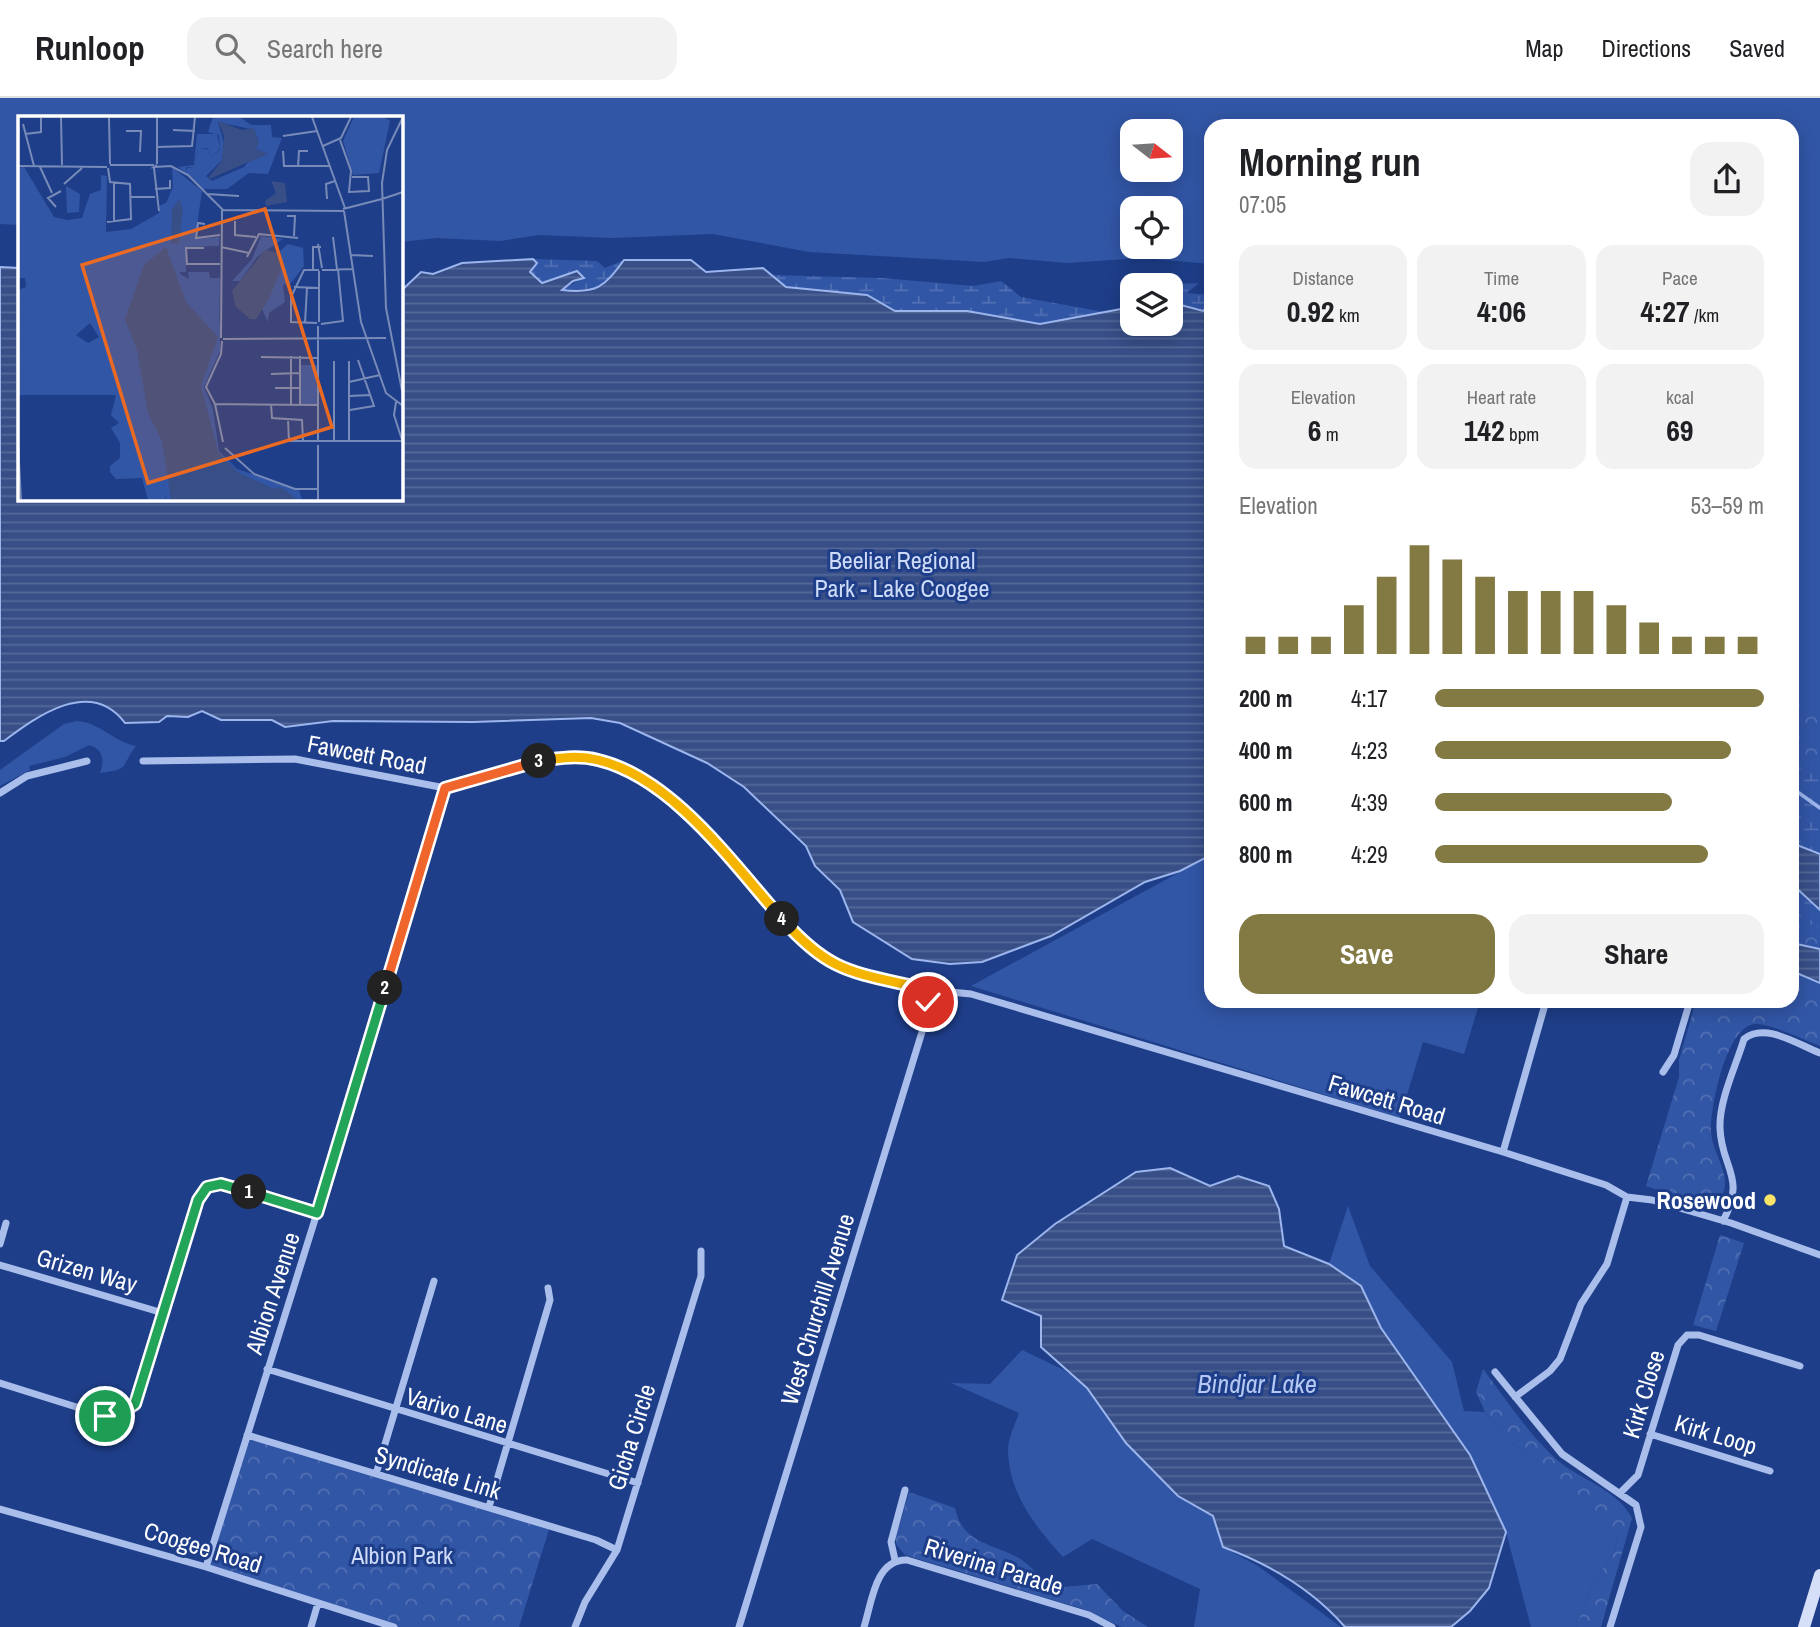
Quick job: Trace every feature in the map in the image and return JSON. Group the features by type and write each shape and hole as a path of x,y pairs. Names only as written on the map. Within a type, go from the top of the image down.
{"main road":[{"path":"1804,1627 1820,1575"}],"street":[{"name":"Fawcett Road","path":"143,761 295,759 345,766 445,788 539,761 571,757 598,760 624,770 685,811 817,955 854,972 917,987"},
{"path":"0,793 27,776 87,761"},
{"name":"Albion Avenue","path":"206,1567 317,1213 445,788"},
{"path":"929,978 936,982 940,990 936,999 928,1002 919,998 917,987 922,980 929,978"},
{"name":"Fawcett Road","path":"940,990 971,994 1503,1152 1605,1185 1627,1197 1652,1200 1723,1221 1820,1255"},
{"name":"West Churchill Avenue","path":"739,1627 922,1032 928,1002"},
{"path":"1503,1152 1544,1008"},
{"path":"1664,1072 1674,1055 1688,1008"},
{"path":"1723,1221 1730,1208 1734,1186 1721,1139 1721,1115 1744,1040 1753,1032 1764,1031 1820,1053"},
{"path":"0,1383 105,1416 120,1414 135,1404 198,1200 207,1187 221,1184 317,1213"},
{"path":"1515,1397 1550,1371 1560,1359 1581,1304 1607,1264 1627,1197"},
{"path":"0,1244 6,1223"},
{"name":"Gicha Circle","path":"575,1627 617,1550 701,1276 701,1251"},
{"name":"Grizen Way","path":"0,1265 163,1313"},
{"path":"376,1474 434,1281"},
{"path":"489,1507 550,1300 548,1288"},
{"name":"Kirk Close","path":"1620,1493 1638,1475 1678,1345 1687,1335 1699,1335 1800,1366"},
{"name":"Varivo Lane","path":"267,1369 507,1446 638,1483"},
{"path":"1495,1372 1562,1454 1636,1505 1641,1527 1610,1627"},
{"name":"Kirk Loop","path":"1650,1434 1770,1471"},
{"name":"Syndicate Link","path":"247,1435 596,1539 617,1550"},
{"path":"895,1560 891,1542 905,1490"},
{"name":"Coogee Road","path":"0,1509 206,1567 394,1627"},
{"name":"Riverina Parade","path":"864,1627 882,1569 895,1560 907,1560 1089,1615 1112,1627"},
{"path":"311,1627 318,1603"}],"green space":[{"path":"0,98 1820,98 1820,775 1799,771 1799,119 1204,119 1204,263 1153,259 1183,259 1183,196 1120,196 1120,259 1126,259 1066,263 1009,258 984,262 809,252 713,234 613,238 539,235 500,241 437,238 402,242 402,116 18,116 18,225 0,224"},
{"path":"533,259 597,261 605,268 624,260 605,283 591,290 573,291 561,290 584,278 577,271 542,283 530,272 537,263"},
{"path":"771,275 882,278 973,286 1001,281 1021,297 1104,312 1040,324 967,311 895,311 867,295 786,287"},
{"path":"1199,283 1187,293 1204,294 1203,311 1183,305 1183,284"},
{"path":"1799,694 1820,699 1820,1046 1782,1030 1759,1024 1748,1026 1738,1035 1723,1067 1711,1120 1712,1139 1725,1184 1722,1195 1709,1208 1646,1186 1679,1077 1679,1060 1694,1008 1799,1008"},
{"path":"85,722 136,746 124,766 100,773 102,756 97,749 89,745 65,757 29,766 30,770 0,786 0,770 64,724"},
{"path":"1799,767 1820,775 1820,854 1799,846"},
{"path":"1204,859 1204,1008 1478,1008 1464,1054 1423,1042 1400,1118 971,986"},
{"path":"1799,890 1820,910 1820,928 1799,920"},
{"path":"1348,1206 1370,1266 1452,1362 1464,1411 1485,1412 1506,1439 1533,1457 1618,1534 1615,1550 1593,1584 1576,1627 1531,1627 1506,1532 1420,1386 1381,1328 1361,1287 1329,1264"},
{"path":"1720,1235 1744,1243 1716,1331 1693,1325"},
{"path":"1022,1350 1064,1370 1087,1388 1126,1443 1178,1496 1213,1516 1223,1547 1258,1566 1341,1627 1194,1627 1200,1589 1092,1539 1063,1557 1025,1508 1013,1481 1008,1446 1019,1413 951,1383 990,1384"},
{"path":"1483,1369 1527,1427 1556,1459 1608,1492 1632,1518 1601,1627 1576,1627 1593,1584 1615,1550 1618,1534 1570,1494 1533,1457 1506,1439 1485,1412 1476,1392"},
{"name":"Albion Park","path":"247,1435 550,1526 519,1627 394,1627 206,1567"},
{"path":"909,1492 955,1508 959,1521 973,1537 1023,1561 1051,1588 1097,1584 1123,1611 1148,1627 1122,1627 1083,1609 905,1555 896,1544 896,1537"}],"water":[{"name":"Beeliar Regional Park - Lake Coogee","path":"533,259 537,263 530,272 542,283 577,271 584,278 573,281 562,290 584,291 599,287 624,260 691,260 706,272 763,268 786,287 867,295 895,311 967,311 1040,324 1120,309 1120,336 1183,336 1183,306 1204,310 1204,859 1180,871 1145,882 1051,936 982,962 950,964 912,959 853,922 840,890 815,866 806,846 744,787 707,763 620,723 591,718 473,722 333,721 285,727 272,720 221,720 202,711 188,717 167,716 159,722 125,723 111,710 96,703 80,702 48,712 0,741 0,267 18,268 18,500 402,500 402,290 421,272 433,274 462,263"},
{"path":"1799,846 1820,854 1820,910 1799,890"},
{"path":"1799,944 1820,949 1820,983 1799,974"},
{"name":"Bindjar Lake","path":"1170,1168 1210,1186 1238,1176 1269,1186 1279,1209 1284,1246 1329,1264 1361,1286 1381,1328 1470,1455 1506,1532 1489,1588 1470,1611 1451,1627 1345,1627 1319,1601 1289,1580 1257,1561 1223,1547 1213,1516 1178,1496 1126,1443 1087,1388 1041,1347 1041,1316 1002,1300 1017,1255 1055,1224 1136,1172"}],"waterway":[{"path":"1799,793 1820,808"}],"place":[{"name":"Rosewood","path":"1770,1200"}],"route":[{"path":"105,1416 120,1414 135,1404 198,1200 207,1187 221,1184 317,1213 442,806 445,788 539,761 571,757 598,760 624,770 658,790 685,811 817,955 854,972 917,987 919,998 928,1002"}]}
